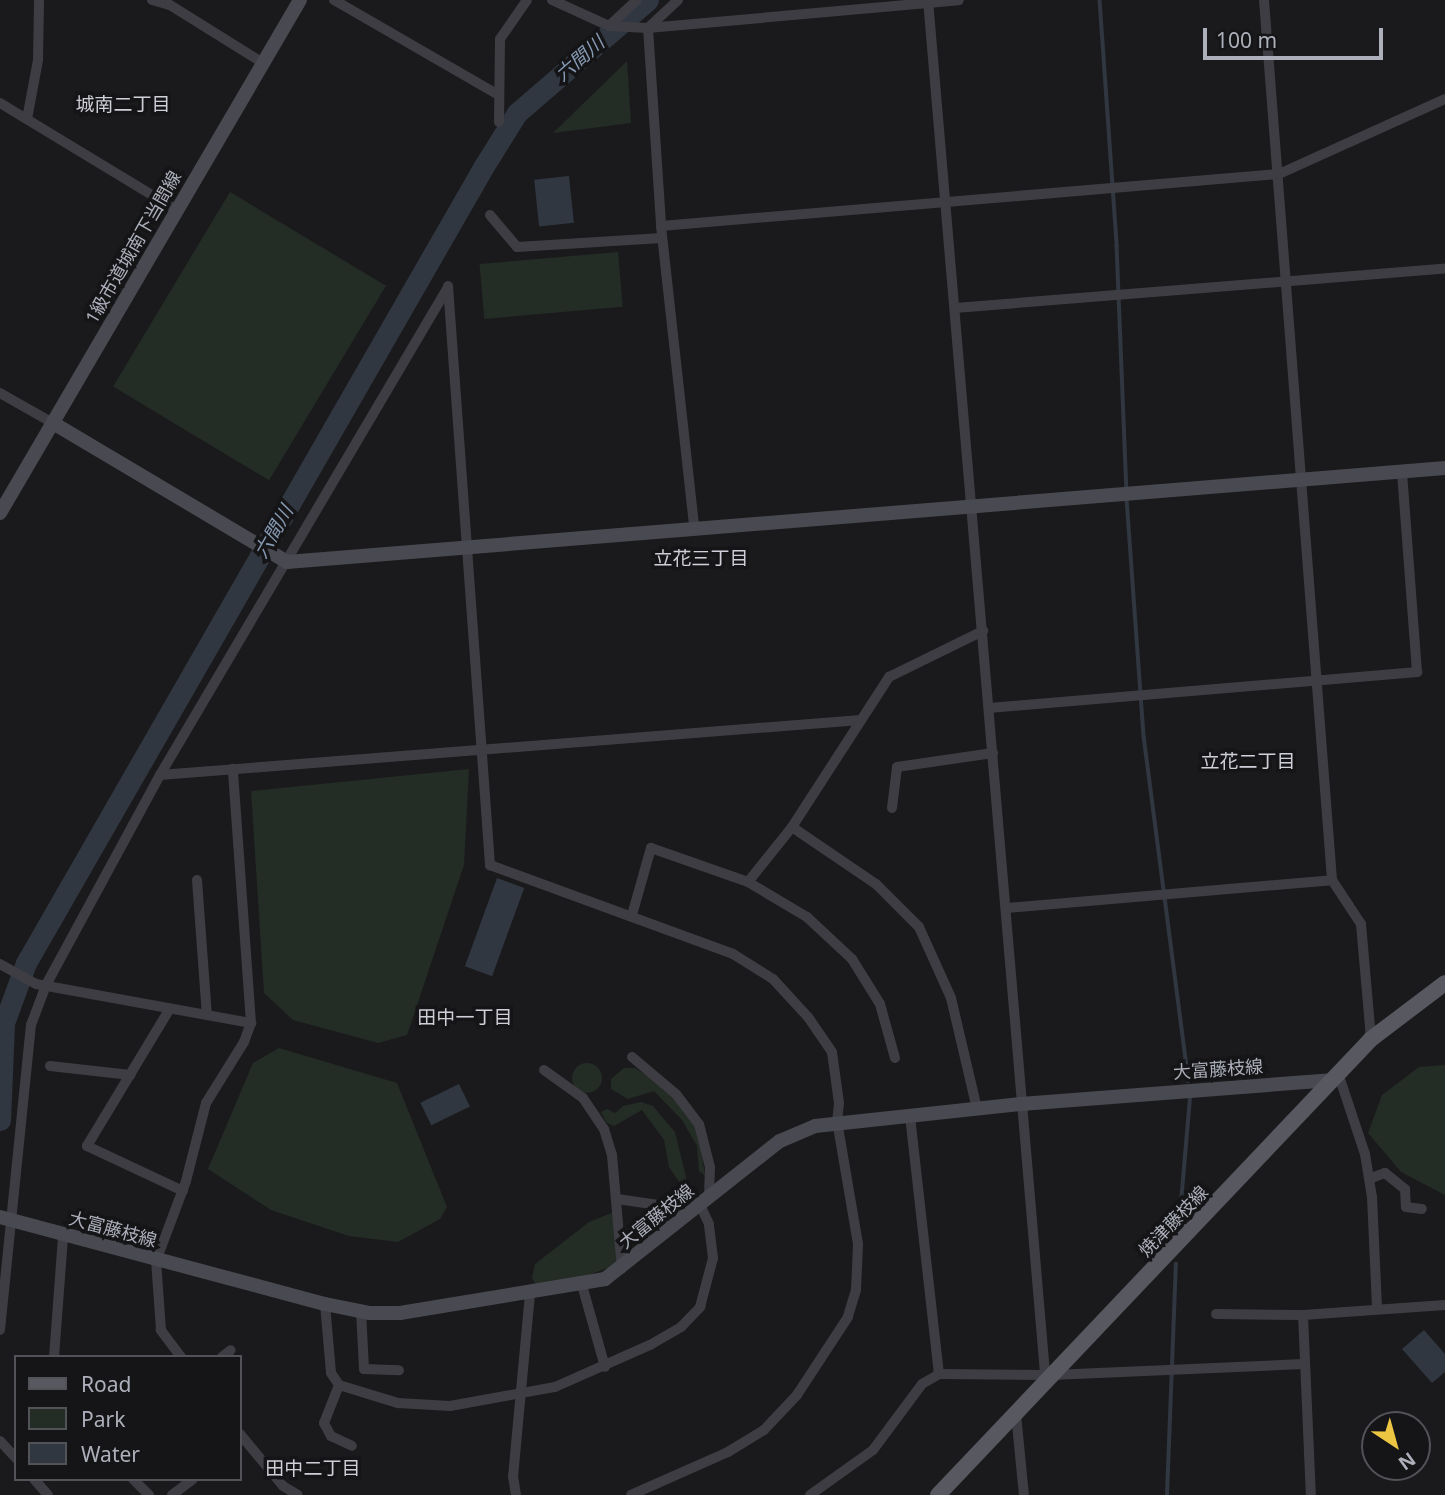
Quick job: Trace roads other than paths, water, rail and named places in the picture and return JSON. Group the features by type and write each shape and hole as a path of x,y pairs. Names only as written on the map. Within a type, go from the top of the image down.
{"main road":[{"name":"焼津藤枝線","path":"938,1495 1016,1414 1049,1374 1334,1076 1371,1039 1445,983"}],"street":[{"path":"27,119 38,60 39,0"},
{"path":"152,0 170,5 262,63"},
{"name":"1級市道城南下当間線","path":"0,513 300,0"},
{"path":"334,0 497,94"},
{"path":"499,122 497,94 500,39 527,0"},
{"path":"552,0 609,26 648,28 959,0"},
{"path":"609,26 637,0"},
{"path":"648,28 678,0"},
{"path":"1264,0 1320,680 1332,880 1362,924 1371,1039"},
{"path":"928,1 1007,908 1021,1104 1049,1374"},
{"path":"648,28 661,232 694,527"},
{"path":"490,215 517,247 945,203 1279,174 1445,99"},
{"path":"1,106 177,210"},
{"path":"955,308 1445,269"},
{"path":"0,1330 5,1218 31,1025 41,984 284,560 448,286 489,864 733,954 787,991 832,1052 839,1103 837,1121 858,1244 856,1290 848,1317 797,1395 764,1430 728,1452 631,1495"},
{"path":"0,393 284,560 1445,468"},
{"path":"989,708 1417,672 1402,472"},
{"path":"748,882 792,827 898,670 983,631"},
{"path":"160,775 862,720"},
{"path":"892,808 897,767 993,753"},
{"path":"180,1355 161,1330 156,1261 183,1191 206,1103 244,1042 251,1023 233,769"},
{"path":"792,827 876,884 919,926 951,998 977,1109"},
{"path":"632,915 651,848 693,859 748,882 807,917 852,959 880,1004 895,1058"},
{"path":"197,880 207,1015"},
{"path":"1007,908 1332,880"},
{"path":"0,964 41,984 169,1010 251,1023"},
{"path":"169,1010 87,1146 183,1191"},
{"path":"325,1304 331,1373 339,1385 398,1403 450,1406 521,1395 606,1367 681,1327 701,1307 713,1258 709,1224 701,1204 710,1167 699,1124 676,1094 632,1057"},
{"path":"50,1066 130,1075"},
{"path":"544,1070 583,1098 597,1115 612,1155 622,1269"},
{"path":"1334,1076 1365,1154 1377,1309"},
{"name":"大富藤枝線","path":"5,1218 156,1261 325,1304 361,1311 400,1313 582,1285 622,1269 780,1141 837,1121 1334,1076"},
{"path":"910,1115 939,1374"},
{"path":"1368,1179 1385,1173 1405,1189 1406,1207 1422,1209"},
{"path":"617,1199 701,1204"},
{"path":"54,1355 64,1236"},
{"path":"582,1285 606,1367"},
{"path":"516,1495 513,1477 530,1294"},
{"path":"1216,1314 1303,1315 1445,1305"},
{"path":"361,1311 364,1369 399,1370"},
{"path":"1303,1315 1303,1364 1311,1495"},
{"path":"810,1495 873,1450 922,1384 939,1374 1049,1374 1303,1364"},
{"path":"339,1385 324,1423 331,1436 352,1446"},
{"path":"1016,1414 1024,1495"},
{"path":"242,1440 283,1486 298,1495"},
{"path":"0,1441 14,1456"},
{"path":"36,1481 48,1495"},
{"path":"135,1481 149,1495"},
{"path":"172,1495 190,1481"}],"water":[{"path":"569,176 574,223 539,226 534,180"},
{"path":"497,878 524,888 492,976 465,966"},
{"path":"459,1084 470,1106 431,1125 420,1103"},
{"path":"1424,1330 1445,1354 1445,1372 1432,1383 1402,1349"}],"waterway":[{"name":"六間川","path":"0,1120 4,1023 26,963 484,166 517,113 648,0"},
{"path":"1100,0 1117,245 1127,491"},
{"path":"1127,499 1144,736 1189,1081"},
{"path":"1179,1226 1190,1098"},
{"path":"1167,1495 1176,1264"}],"district":[{"name":"城南二丁目","path":"123,105"},
{"name":"立花三丁目","path":"701,559"},
{"name":"立花二丁目","path":"1248,762"},
{"name":"田中一丁目","path":"465,1018"},
{"name":"田中二丁目","path":"313,1469"}]}
